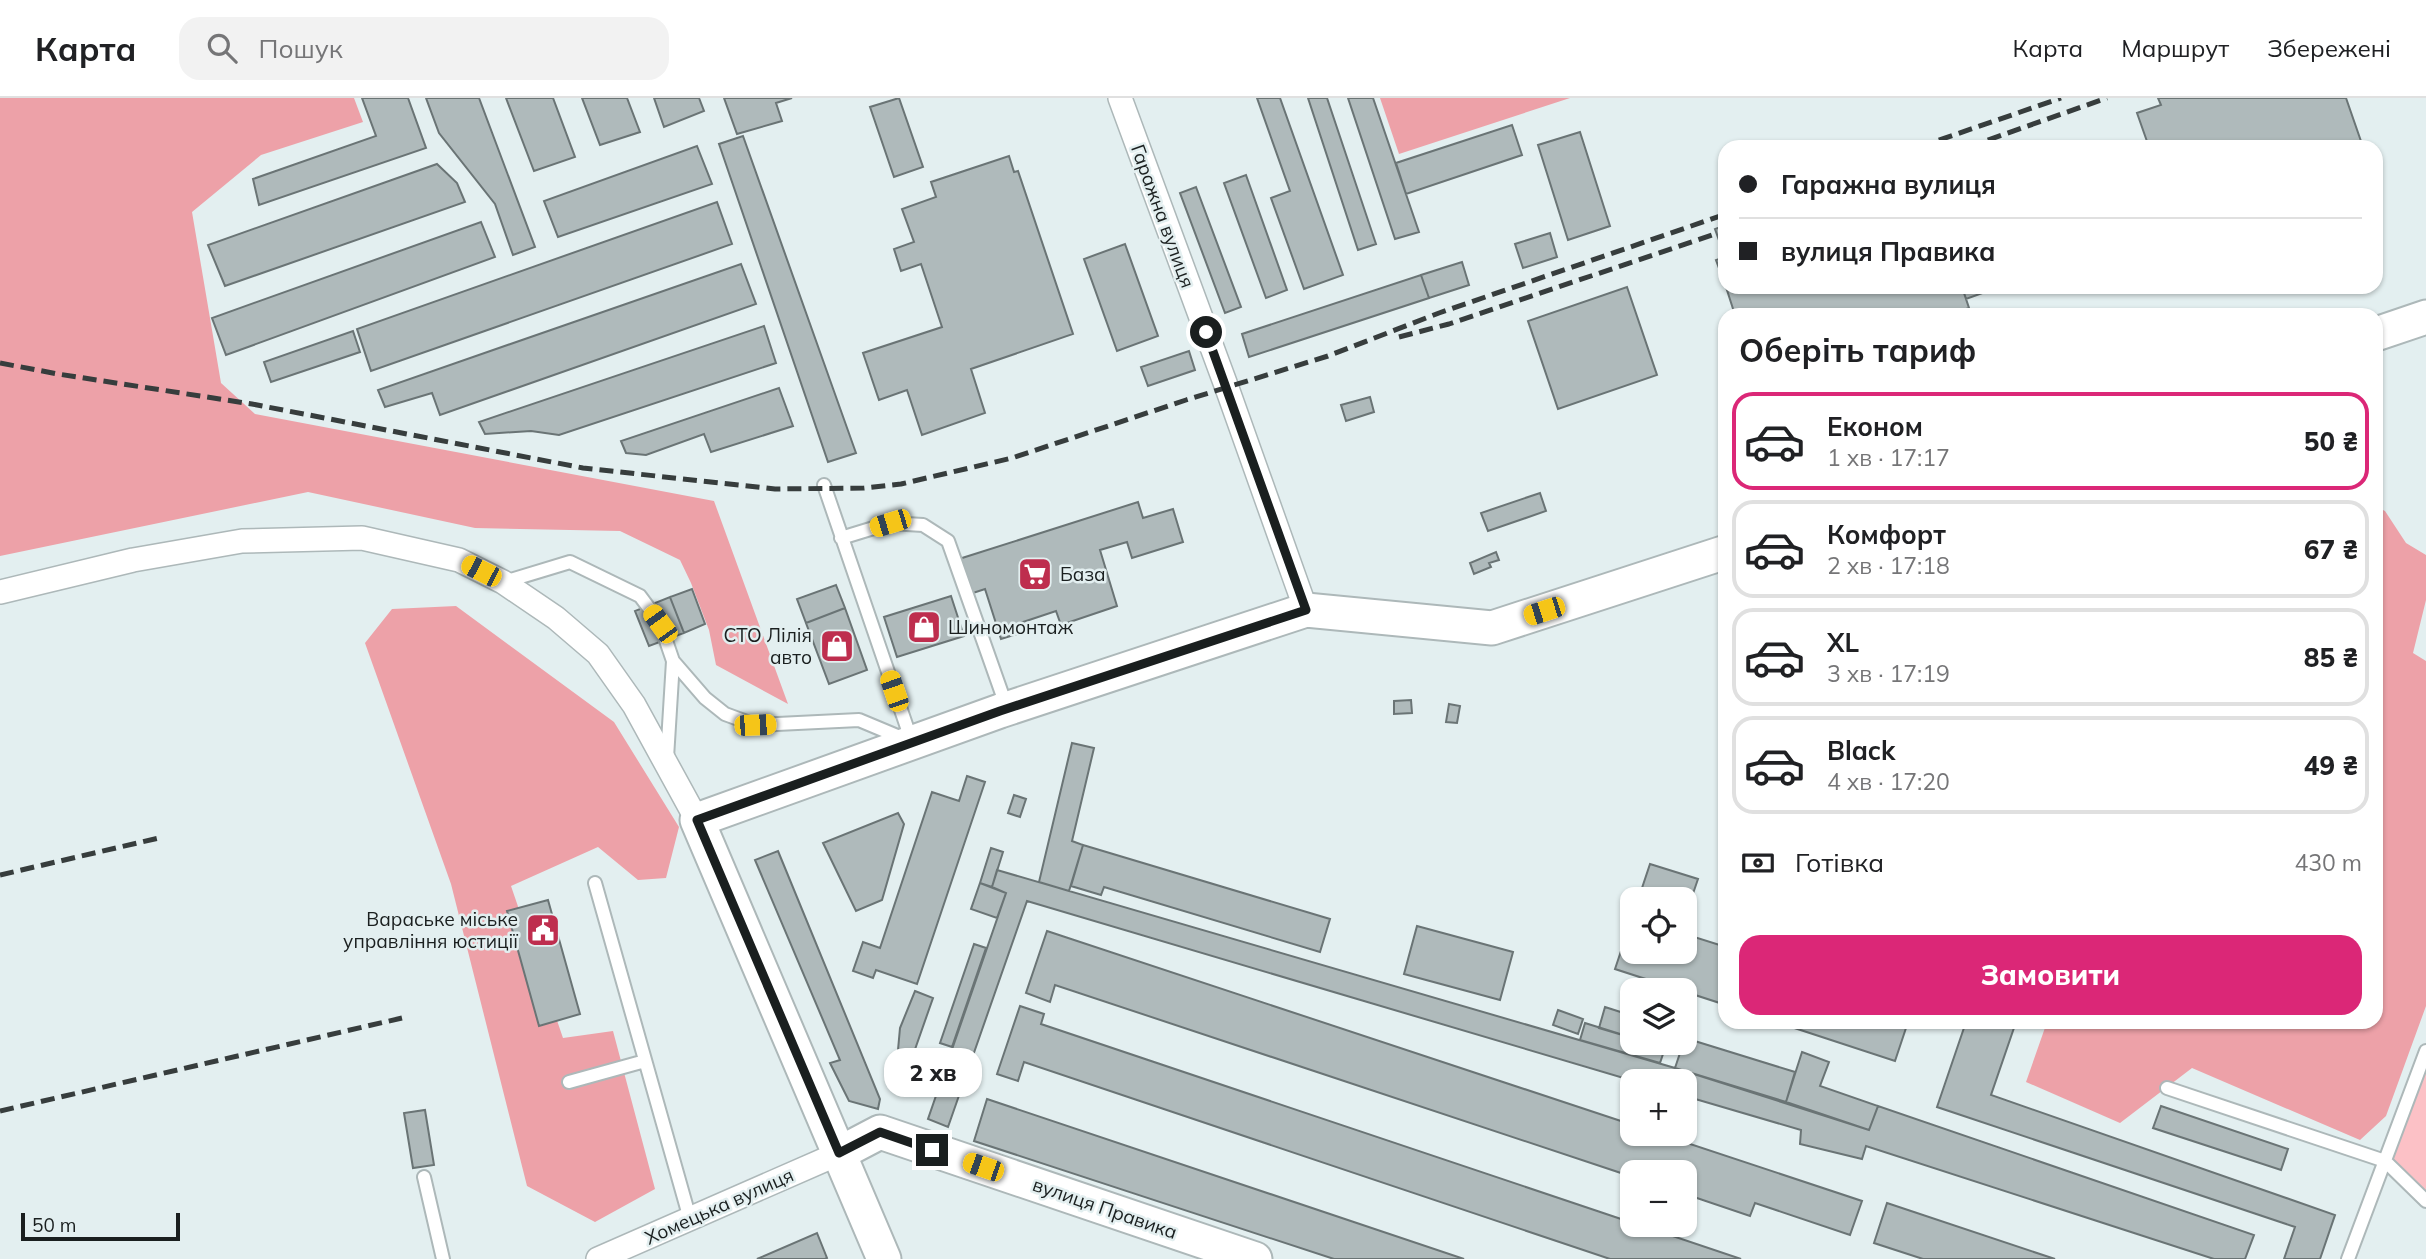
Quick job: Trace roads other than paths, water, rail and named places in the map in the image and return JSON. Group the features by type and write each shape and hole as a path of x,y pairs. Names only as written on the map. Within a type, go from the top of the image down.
{"street":[{"name":"Гаражна вулиця","path":"1120,98 1306,610"},
{"path":"2383,332 2426,317"},
{"path":"0,592 134,560 242,541 362,538 459,560 503,583 556,618 598,654 634,705 697,820 884,1259"},
{"path":"697,820 1008,708 1306,610 1492,628 1718,555"},
{"name":"вулиця Правика","path":"839,1153 880,1132 1203,1246 1255,1259"},
{"name":"Хомецька вулиця","path":"598,1259 839,1153"}],"lane":[{"path":"824,485 912,743"},
{"path":"841,538 890,523 923,525 948,541 1008,708"},
{"path":"503,583 570,562 640,596 660,624 673,661 705,698 725,714 755,725 859,720 912,743"},
{"path":"667,762 673,661"},
{"path":"595,883 690,1219"},
{"path":"2348,1259 2426,1051"},
{"path":"569,1082 646,1061"},
{"path":"2167,1088 2385,1161 2426,1201"},
{"path":"424,1177 443,1259"}],"railway":[{"path":"1939,140 2061,98"},
{"path":"1988,140 2107,98"},
{"path":"0,363 252,404 583,468 775,489 864,488 901,484 1012,458 1328,356 1439,313 1718,217"},
{"path":"1399,337 1449,324 1718,233"},
{"path":"0,875 163,837"},
{"path":"0,1111 402,1018"}],"place":[{"name":"База","path":"1035,574"},
{"name":"Шиномонтаж","path":"924,627"},
{"name":"СТО Лілія авто","path":"837,646"},
{"name":"Вараське міське управління юстиції","path":"543,930"}]}
